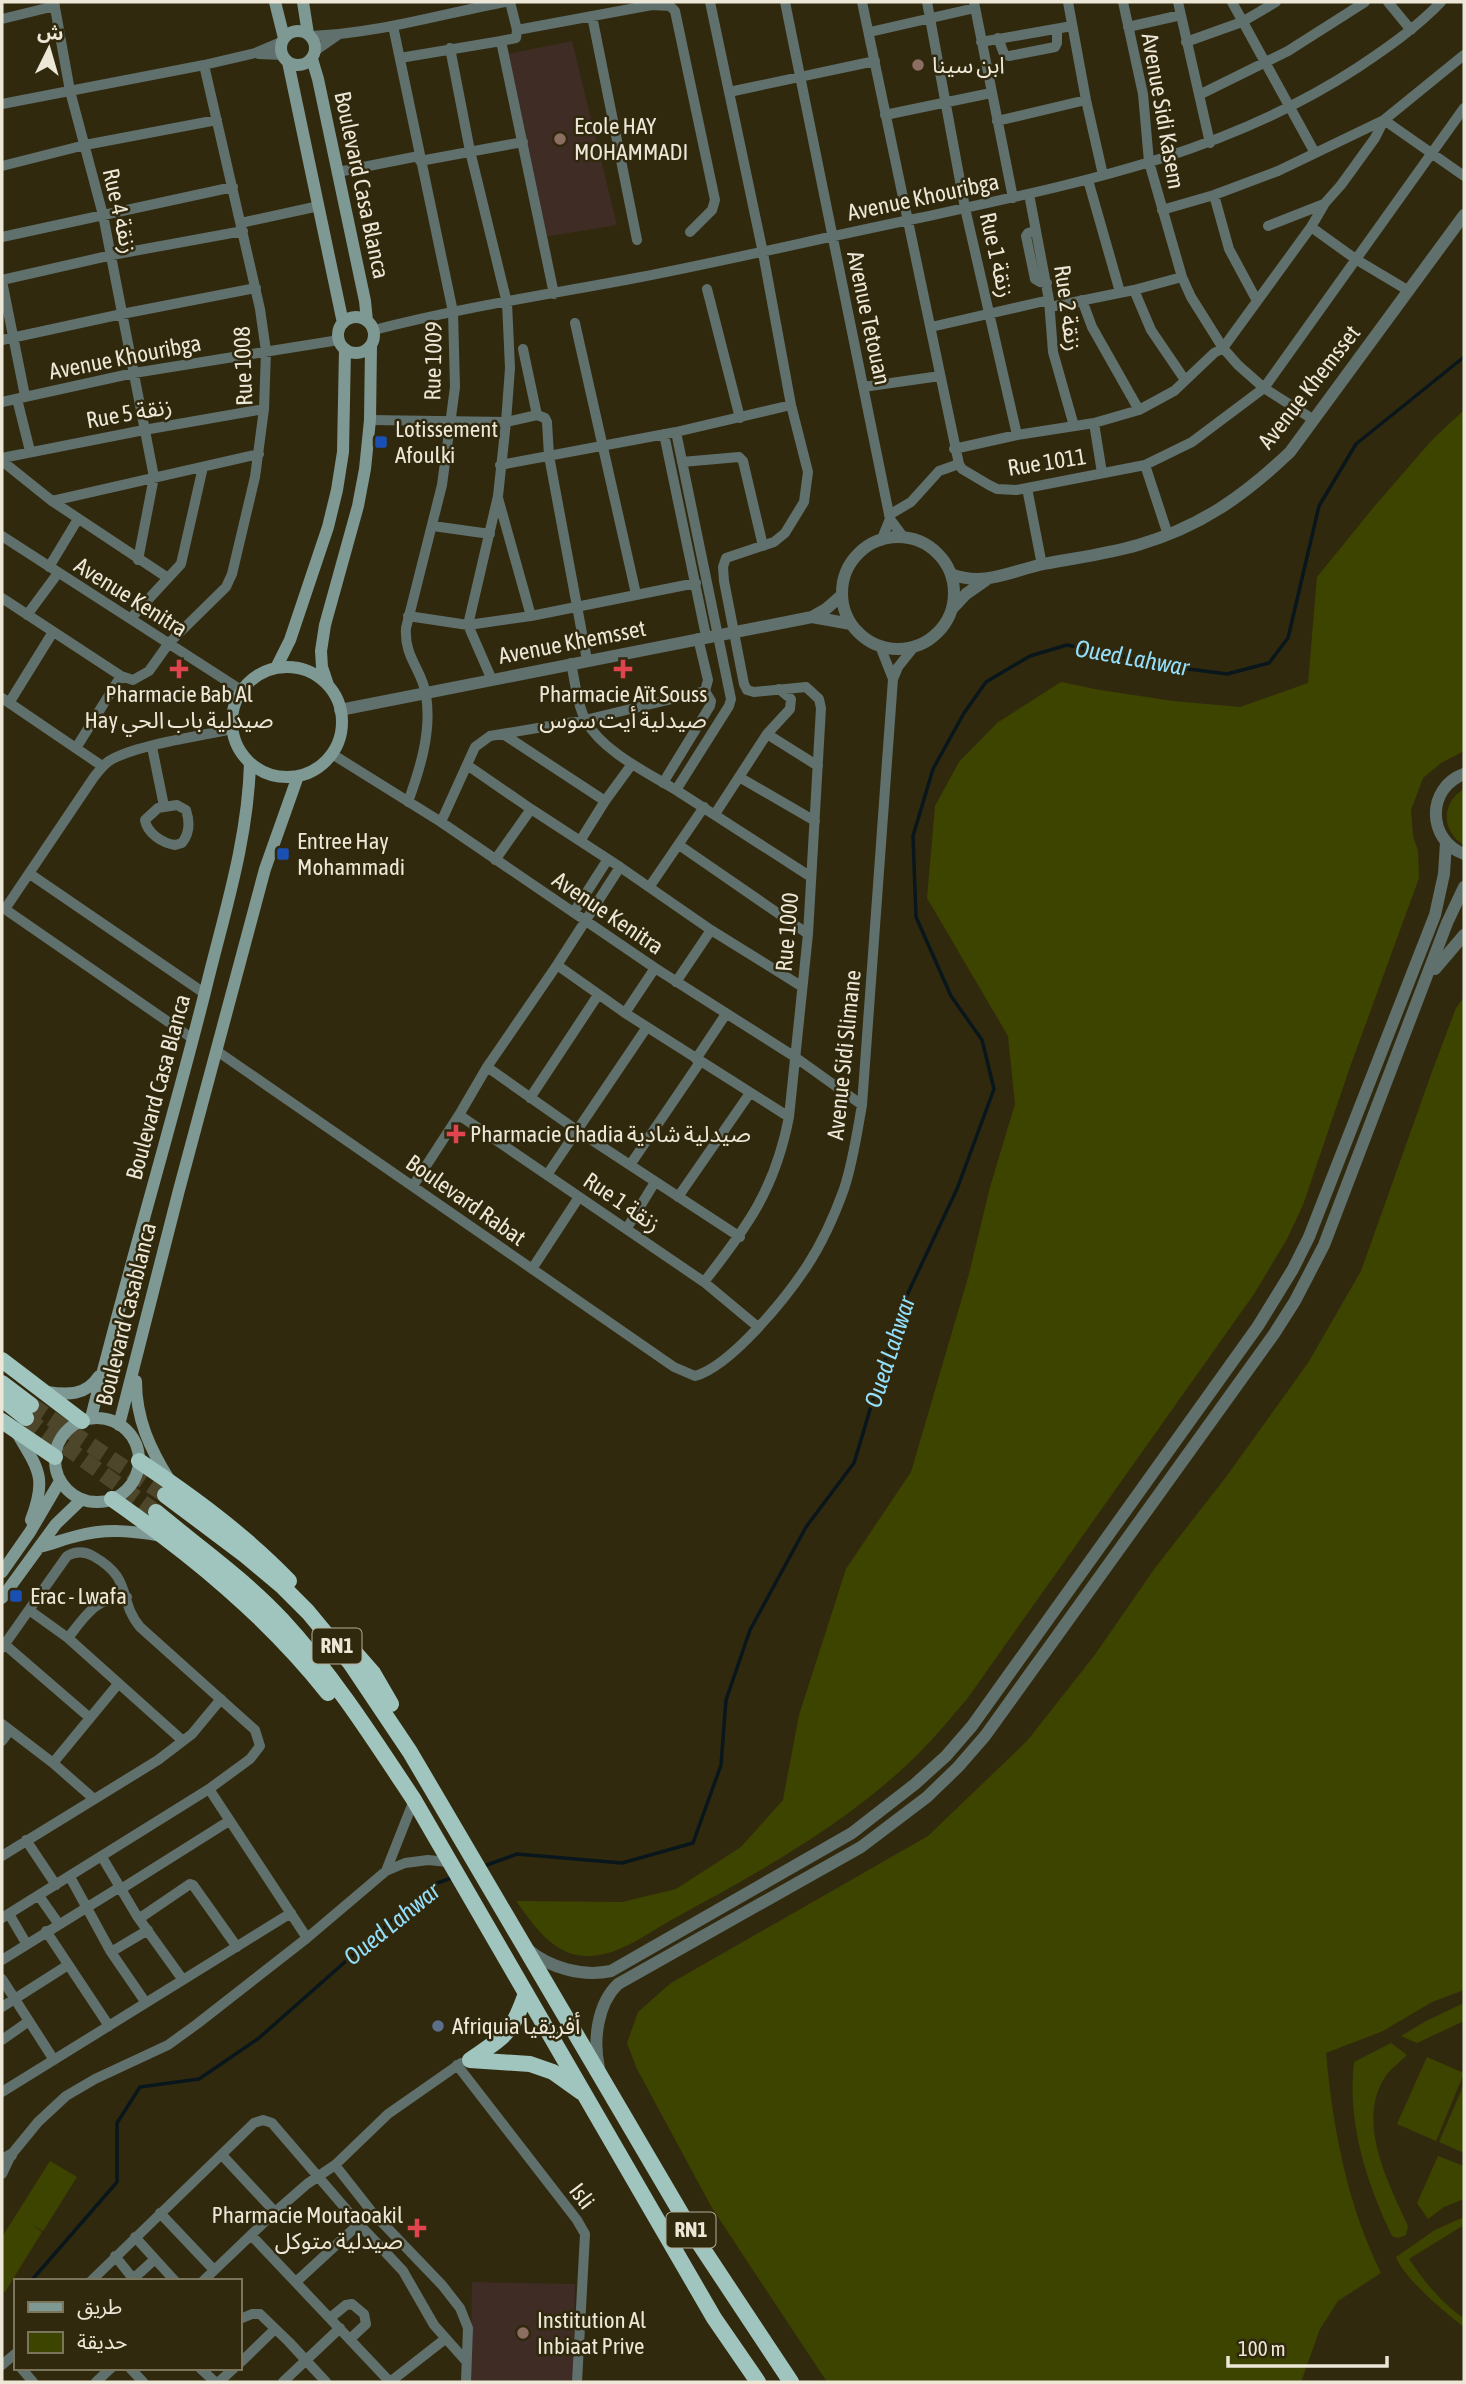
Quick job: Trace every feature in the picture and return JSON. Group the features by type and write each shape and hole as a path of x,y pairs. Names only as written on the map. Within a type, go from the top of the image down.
{"highway":[{"path":"2,1360 86,1420"},
{"path":"2,1382 29,1412 2,1399"},
{"path":"2,1421 55,1457"},
{"path":"139,1461 168,1488"},
{"name":"RN1","path":"168,1488 274,1565 373,1673 432,1775 435,1794 524,1947 695,2237 791,2382"},
{"path":"112,1499 203,1566 269,1626 349,1720 396,1787 414,1800"},
{"name":"RN1","path":"156,1512 245,1585 280,1618 331,1679 414,1800 714,2318 758,2382"},
{"path":"464,2062 501,2039 513,2025 526,1993"},
{"path":"464,2062 518,2062 542,2067 586,2096"}],"main road":[{"name":"Boulevard Casa Blanca","path":"275,2 343,323"},
{"path":"303,2 309,35 315,43 313,55 300,65 284,49 292,32 309,35"},
{"name":"Boulevard Casa Blanca","path":"313,55 371,325"},
{"path":"276,668 290,640 328,527 337,489 343,452 340,328 343,323 355,317 371,325 370,420 358,506 325,625 321,651 321,667 340,710 342,725 339,740 332,754 317,768 298,776 273,775 250,764 236,743 232,729 233,708 241,690 254,678 276,668 295,668 313,674 328,685"},
{"path":"342,345 362,352 371,346"},
{"name":"Boulevard Casa Blanca","path":"86,1420 103,1370 193,1040 237,865 249,796 250,764"},
{"name":"Boulevard Casa Blanca","path":"218,1051 265,869 298,776"},
{"name":"Boulevard Casablanca","path":"119,1425 179,1190 218,1051"},
{"path":"135,1368 143,1429 168,1488"},
{"path":"47,1392 69,1395 85,1390 95,1383 103,1370"},
{"path":"86,1420 110,1420 119,1425 130,1434 139,1461 135,1477 126,1490 112,1499 97,1502 82,1499 70,1492 60,1481 56,1469 57,1445 63,1435 86,1420"},
{"path":"17,1433 34,1461 41,1485 30,1520 30,1532"},
{"path":"2,1572 30,1532 60,1481"},
{"path":"2,1598 64,1515 82,1499"},
{"path":"39,1548 78,1535 104,1531 164,1536"}],"street":[{"path":"309,35 339,35 507,2 517,30 516,38 400,58"},
{"path":"710,2 763,253 791,405 808,472 804,502 790,527 774,542 731,555 724,561 724,581 735,631"},
{"name":"Avenue Tetouan","path":"785,2 890,517 904,538"},
{"path":"862,2 959,464 939,471 911,502 890,517 881,541"},
{"name":"Rue 1 زنقة","path":"926,2 965,208 1017,435"},
{"path":"1068,2 1103,175"},
{"name":"Avenue Sidi Kasem","path":"1123,2 1143,94 1149,162 1182,277 1197,309 1223,348 1265,388 1314,420"},
{"path":"1178,2 1210,143"},
{"path":"1232,2 1315,153"},
{"path":"1186,42 1242,22 1276,2"},
{"path":"1199,94 1266,62 1325,29 1364,2"},
{"path":"1388,2 1411,30"},
{"name":"Avenue Khouribga","path":"371,325 507,303 763,253 1013,198 1149,162 1250,127 1322,90 1411,30 1441,2"},
{"path":"517,30 654,3 670,6 675,10 715,200 712,210 690,232"},
{"path":"2,19 55,4"},
{"name":"Rue 4 زنقة","path":"55,4 70,91 112,255 153,477"},
{"path":"870,32 975,5 1013,198"},
{"path":"1128,27 1181,15"},
{"path":"592,16 637,240"},
{"name":"Rue 1009","path":"393,26 453,312 455,387 442,485 408,616 407,649 426,694"},
{"path":"981,42 1056,31 1072,26"},
{"path":"999,38 1004,54 1009,57 1055,47 1056,31"},
{"path":"313,55 339,35"},
{"path":"501,40 554,294"},
{"path":"450,48 470,151 507,303 510,368 498,496 468,625 492,680"},
{"path":"2,104 284,49"},
{"path":"1162,210 1214,195 1278,171 1384,120 1464,55"},
{"path":"729,92 875,61"},
{"path":"1455,62 1464,68"},
{"name":"Rue 1008","path":"169,643 218,596 232,574 259,454 264,410 266,351 256,288 204,65"},
{"path":"886,115 991,93"},
{"path":"998,121 1086,100"},
{"name":"Rue 1011","path":"959,464 969,474 997,489 1016,490 1145,465 1192,442 1265,388 1464,108"},
{"path":"2,166 85,145 217,120"},
{"path":"1384,120 1464,176"},
{"path":"954,449 1017,435 1094,423 1139,410 1174,391 1214,353 1223,348 1369,146 1384,120"},
{"path":"338,172 523,142"},
{"path":"1088,180 1121,292"},
{"path":"2,237 233,187"},
{"name":"Rue 2 زنقة","path":"1029,194 1047,283 1055,363 1074,426"},
{"path":"1214,195 1229,249 1257,301"},
{"path":"1268,226 1325,204"},
{"path":"30,451 2,281 242,227 319,206"},
{"name":"Avenue Khemsset","path":"951,574 971,580 986,580 1138,545 1209,517 1257,484 1290,452 1464,215"},
{"path":"1311,227 1357,260 1409,291"},
{"path":"931,327 1050,303 1134,290 1182,277"},
{"path":"2,340 256,288"},
{"path":"707,289 740,418"},
{"path":"1134,290 1151,330 1185,380"},
{"path":"1082,300 1092,327 1139,410"},
{"path":"575,323 636,594"},
{"name":"Avenue Khouribga","path":"2,402 134,373 266,351 342,345"},
{"path":"523,349 537,415"},
{"path":"863,387 940,376"},
{"path":"500,465 677,432 791,405"},
{"name":"Rue 5 زنقة","path":"2,460 30,451 264,410"},
{"path":"370,420 450,423 506,422 537,415 545,418 549,456 587,660"},
{"path":"1094,423 1102,473"},
{"path":"663,783 711,701 705,691 708,680 707,636 677,432"},
{"path":"664,434 707,636 731,699 676,790"},
{"path":"52,501 259,454"},
{"path":"682,462 733,456 743,461 764,546"},
{"path":"2,460 52,501 168,578"},
{"path":"1145,465 1168,535"},
{"path":"131,618 176,570 184,557 203,467"},
{"path":"138,559 153,477"},
{"path":"1027,488 1042,565"},
{"path":"498,496 531,616"},
{"path":"49,567 78,519"},
{"path":"433,526 490,534"},
{"name":"Avenue Kenitra","path":"2,536 241,690"},
{"path":"894,537 904,538 923,543 936,551 951,574 954,595 951,610 941,629 927,641 914,647 891,649 862,636 851,624 844,609 842,595 847,570 858,553 881,541 894,537"},
{"path":"27,615 58,573"},
{"name":"Avenue Khemsset","path":"951,610 986,580"},
{"path":"408,616 468,625 531,616 696,583"},
{"name":"Avenue Khemsset","path":"340,710 812,617 842,595"},
{"path":"2,598 119,675 134,680 144,675 169,643"},
{"name":"Avenue Khemsset","path":"812,617 851,624"},
{"name":"Rue 1000","path":"704,1282 740,1237 774,1177 789,1117 807,934 821,708 819,699 806,687 754,692 747,690 735,631"},
{"path":"53,632 5,701 102,766"},
{"name":"Avenue Sidi Slimane","path":"880,646 893,679"},
{"name":"Avenue Sidi Slimane","path":"695,1376 712,1370 723,1362 758,1327 807,1266 844,1189 862,1105 893,679 898,667 914,647"},
{"path":"571,663 585,720 598,738 632,764 811,877"},
{"path":"76,748 119,675"},
{"path":"715,814 767,734 792,704 791,699 779,689"},
{"path":"441,822 475,747 490,736 585,720 705,691"},
{"path":"408,802 423,756 427,727 426,694"},
{"path":"193,1040 3,908 30,874 102,766 113,758 232,729"},
{"path":"503,734 605,801"},
{"path":"767,734 818,766"},
{"path":"152,747 164,806"},
{"name":"Avenue Kenitra","path":"332,754 441,822 676,982 795,1057 862,1105"},
{"path":"580,841 632,764"},
{"path":"467,765 650,886 711,930 801,986"},
{"path":"1464,774 1446,785 1435,810 1436,823 1446,842 1464,854"},
{"path":"739,777 815,821"},
{"path":"177,805 186,810 189,818 188,830 182,844 169,844 146,828 147,817 164,806 177,805"},
{"path":"650,886 704,807"},
{"path":"495,860 531,809"},
{"path":"524,1947 543,1959 572,1971 595,1974 611,1971 852,1833 915,1784 946,1756 972,1726 1258,1326 1293,1269 1309,1237 1435,915 1444,874 1446,842"},
{"path":"679,845 807,934"},
{"path":"574,912 608,859"},
{"path":"412,1186 487,1067 620,867"},
{"path":"30,874 204,993"},
{"path":"599,2072 597,2057 600,2015 618,1984 861,1847 894,1823 958,1767 1012,1701 1274,1334 1295,1300 1324,1245 1447,923 1464,887"},
{"path":"676,982 711,930"},
{"path":"1424,986 1442,958 1464,934"},
{"path":"557,965 625,1013 789,1117"},
{"path":"625,1013 655,968"},
{"path":"530,1098 598,995"},
{"path":"630,1166 726,1014"},
{"path":"547,1175 647,1027"},
{"name":"Boulevard Rabat","path":"218,1051 674,1367 695,1376"},
{"path":"487,1067 630,1166 740,1237"},
{"path":"678,1197 750,1093"},
{"name":"Rue 1 زنقة","path":"459,1115 704,1282 758,1327"},
{"path":"626,1228 655,1182"},
{"path":"532,1269 579,1197"},
{"path":"26,1943 6,1916 209,1789 250,1759 260,1746 255,1730 140,1627 131,1614 120,1580 105,1563 88,1553 74,1552 67,1556 3,1645 90,1718"},
{"path":"68,1637 102,1601 113,1597 127,1597"},
{"path":"29,1610 68,1637 183,1741"},
{"path":"53,1763 118,1684"},
{"path":"2,1856 158,1760 183,1741 221,1699"},
{"path":"2,1741 6,1727 94,1799"},
{"path":"209,1789 307,1938"},
{"path":"386,1871 414,1800"},
{"path":"2,1960 58,1923 229,1821"},
{"path":"26,1840 57,1885"},
{"path":"2,1841 12,1849"},
{"path":"102,1857 183,1980"},
{"path":"4,2166 38,2122 66,2096 95,2079 168,2045 307,1938 386,1871 405,1863 428,1860 451,1866"},
{"path":"70,1877 111,1952 146,2003"},
{"path":"140,1918 190,1884 237,1947"},
{"path":"39,1896 58,1923"},
{"path":"2,2092 291,1913"},
{"path":"111,1952 148,1930"},
{"path":"46,1931 109,2026"},
{"path":"2,2007 68,1965"},
{"path":"2,1979 54,2060"},
{"path":"2,2040 29,2021"},
{"path":"205,2279 275,2212 307,2184 335,2165 388,2114 464,2062"},
{"name":"Isli","path":"464,2062 585,2234 577,2382"},
{"path":"93,2279 254,2123 262,2120 272,2123 403,2271 434,2325 465,2360"},
{"path":"222,2155 275,2212"},
{"path":"335,2165 372,2212 442,2285 460,2308 468,2328 466,2382"},
{"path":"297,2281 372,2212"},
{"path":"160,2213 214,2270"},
{"path":"251,2235 390,2382 445,2339"},
{"path":"135,2237 173,2279"},
{"path":"115,2256 133,2279"},
{"path":"135,2279 155,2259"},
{"path":"330,2318 346,2305 352,2304 364,2314 366,2324 350,2339"},
{"path":"242,2318 260,2314 326,2382"},
{"path":"283,2382 340,2328"},
{"path":"242,2361 275,2329"},
{"path":"2,2365 14,2358"},
{"path":"202,2370 217,2382 232,2370"}],"shaded area":[{"name":"Ecole HAY MOHAMMADI","path":"572,41 617,225 544,237 507,54"},
{"name":"Institution Al Inbiaat Prive","path":"472,2282 575,2284 573,2382 470,2382"}],"green space":[{"path":"1464,410 1464,751 1441,763 1423,778 1411,810 1413,836 1418,851 1419,878 1303,1205 1287,1239 1254,1294 967,1699 921,1751 866,1800 836,1822 740,1882 631,1943 596,1956 562,1950 544,1936 516,1901 622,1902 676,1889 741,1847 783,1800 799,1715 846,1569 911,1472 1015,1104 1008,1036 927,898 935,806 959,762 997,723 1061,682 1173,701 1240,707 1308,683 1317,577 1432,440"},
{"path":"1464,789 1464,845 1451,833 1447,817 1451,801"},
{"path":"1464,997 1464,1990 1432,2002 1383,2031 1326,2053 1343,2166 1359,2220 1381,2273 1338,2301 1320,2329 1301,2382 827,2382 712,2208 637,2069 627,2043 638,2012 671,1983 928,1836 1027,1741 1094,1656 1155,1568 1226,1477 1308,1363 1361,1271 1433,1069 1456,1008"},
{"path":"1464,2003 1464,2021 1417,2043 1401,2036 1426,2021"},
{"path":"1391,2043 1407,2055 1387,2074 1378,2092 1374,2131 1384,2172 1408,2226 1406,2235 1398,2238 1392,2236 1374,2194 1361,2151 1353,2107 1354,2062"},
{"path":"1427,2057 1464,2073 1436,2141 1397,2124"},
{"path":"1464,2084 1464,2153 1439,2142"},
{"path":"1438,2156 1464,2166 1464,2199 1444,2207 1428,2219 1417,2203"},
{"path":"50,2161 77,2177 43,2231 32,2225 42,2232 5,2292 2,2290 2,2237"},
{"path":"1464,2217 1464,2225 1409,2259 1434,2292 1464,2318 1464,2327 1416,2285 1396,2257 1435,2230"}],"waterway":[{"name":"Oued Lahwar","path":"484,1866 517,1854 622,1863 693,1843 721,1765 726,1700 750,1630 806,1527 854,1463 900,1310 957,1189 994,1089 982,1040 951,996 916,917 913,836 933,769 964,713 986,682 1030,656 1067,645 1166,666 1227,674 1269,663 1288,638 1319,506 1356,444 1464,357"},
{"name":"Oued Lahwar","path":"33,2279 117,2182 117,2123 140,2087 199,2079 259,2038 432,1885 454,1877"}],"tunnel":[{"path":"31,1405 165,1495"},
{"path":"26,1418 156,1512"}],"place":[{"name":"ابن سينا","path":"918,65"},
{"name":"Ecole HAY MOHAMMADI","path":"560,139"},
{"name":"Lotissement Afoulki","path":"381,442"},
{"name":"Pharmacie Bab Al Hay صيدلية باب الحي","path":"179,669"},
{"name":"Pharmacie Aït Souss صيدلية أيت سوس","path":"623,669"},
{"name":"Entree Hay Mohammadi","path":"283,854"},
{"name":"Pharmacie Chadia صيدلية شادية","path":"456,1134"},
{"name":"Erac - Lwafa","path":"16,1596"},
{"name":"Afriquia أفريقيا","path":"438,2026"},
{"name":"Pharmacie Moutaoakil صيدلية متوكل","path":"417,2228"},
{"name":"Institution Al Inbiaat Prive","path":"523,2333"}]}
